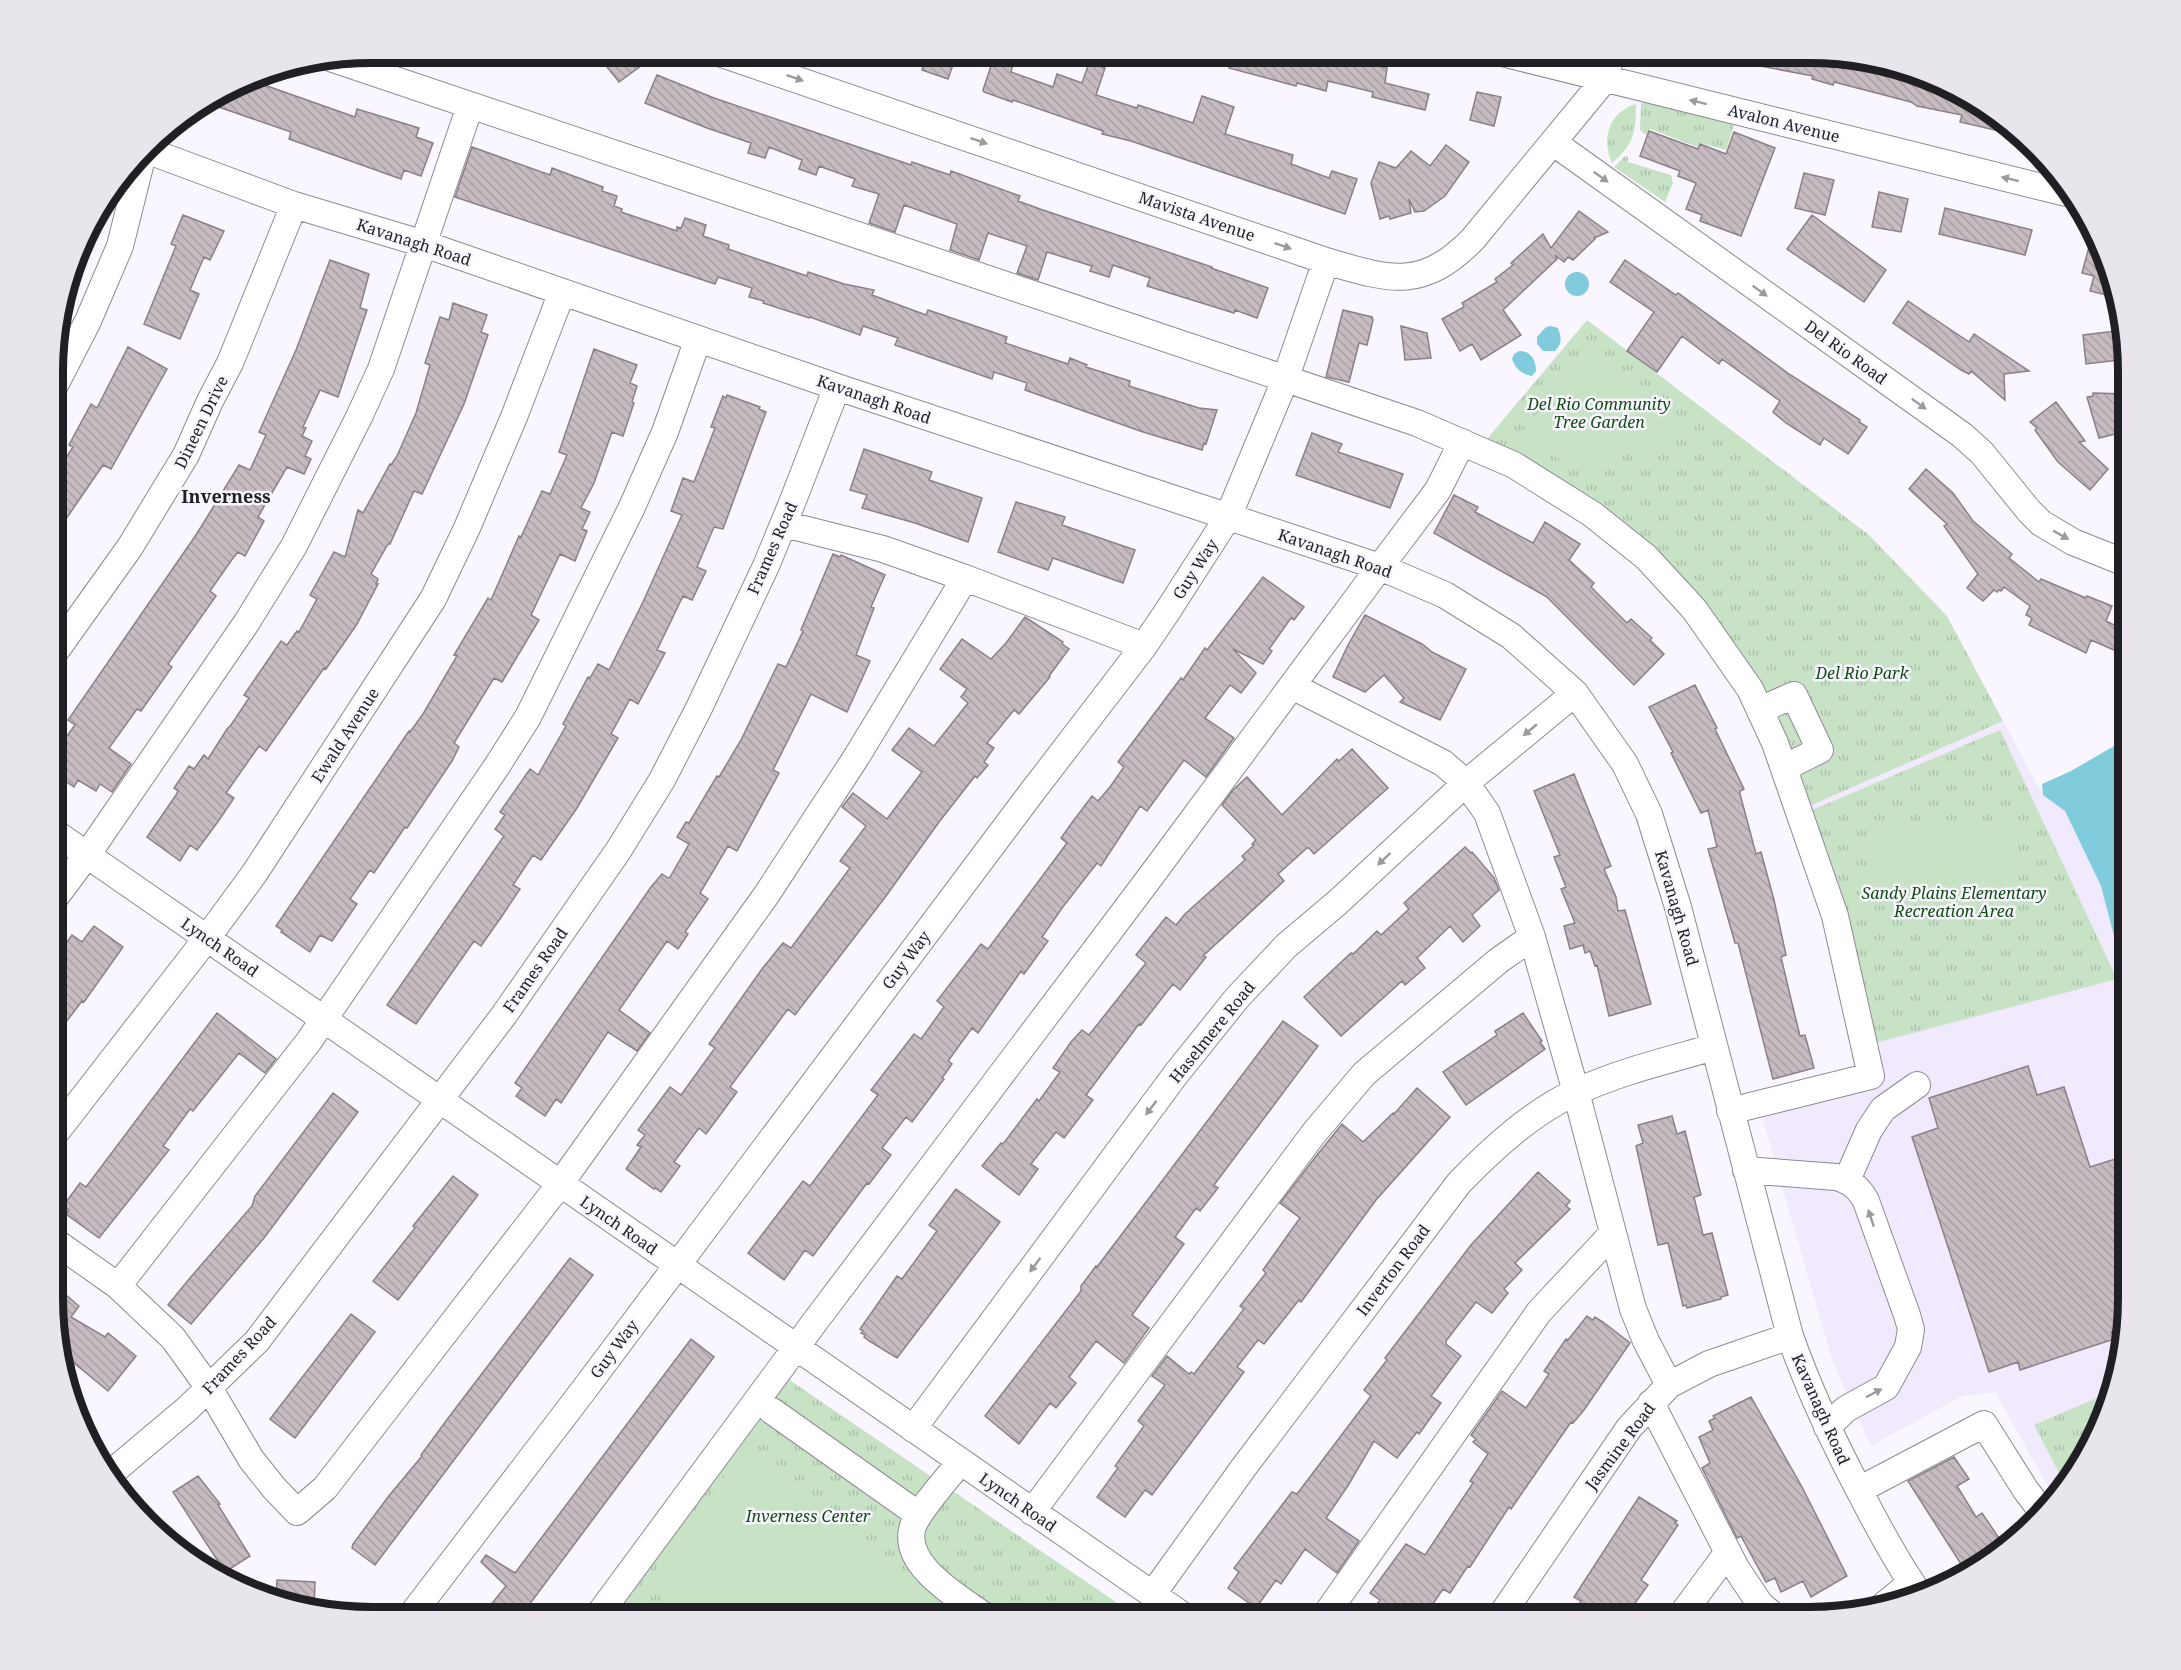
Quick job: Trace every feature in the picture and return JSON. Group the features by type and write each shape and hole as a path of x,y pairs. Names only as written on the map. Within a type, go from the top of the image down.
{"street":[{"name":"Mavista Avenue","path":"748,63 1326,261 1357,270 1394,276 1412,276 1440,267 1453,259 1473,239 1605,79"},
{"name":"Avalon Avenue","path":"1542,63 2060,191"},
{"path":"1605,79 1609,63"},
{"path":"349,64 1417,423 1514,465 1592,514 1646,557 1694,609 1750,689 1784,768 1835,916 1871,1076 1730,1111"},
{"path":"63,887 247,622 294,546 381,369 470,106"},
{"name":"Del Rio Road","path":"1554,143 1962,435 1982,453 2029,511 2042,523 2073,542 2118,560"},
{"name":"Kavanagh Road","path":"153,153 294,205 424,244 837,387 1380,567 1445,595 1511,636 1575,693 1624,764 1648,814 1678,907 1790,1336 1808,1387 1827,1427 1859,1490 1915,1588"},
{"path":"63,369 88,321 120,246 139,169"},
{"name":"Dineen Drive","path":"63,640 130,547 186,455 230,363 294,205"},
{"name":"Guy Way","path":"418,1607 1144,646 1228,517 1285,380 1326,261"},
{"name":"Ewald Avenue","path":"63,1123 254,874 433,598 467,528 514,417 562,292"},
{"path":"118,1286 324,1020 528,717 632,507 665,432 698,339"},
{"name":"Frames Road","path":"115,1470 209,1388 257,1341 504,1015 618,851 662,780 699,708 784,524 837,387"},
{"path":"604,1607 1438,490 1462,442"},
{"path":"784,524 883,549 1144,646"},
{"path":"63,1247 118,1286 173,1338 209,1388 251,1459 297,1512 325,1488 560,1184 767,894 857,756 965,578"},
{"path":"1292,686 1443,763 1466,783 1487,813 1532,937 1576,1092 1633,1309 1646,1341 1669,1385"},
{"name":"Haselmere Road","path":"913,1429 1176,1074 1237,998 1286,946 1338,902 1466,783 1575,693"},
{"path":"1760,710 1794,695 1820,750 1784,768"},
{"name":"Lynch Road","path":"63,838 1170,1607"},
{"path":"1032,1512 1314,1133 1364,1074 1498,961 1532,937"},
{"name":"Inverton Road","path":"1152,1595 1244,1467 1459,1183 1493,1148 1543,1112 1576,1092 1656,1063 1714,1047"},
{"path":"1847,1180 1869,1130 1883,1109 1917,1085"},
{"path":"1746,1170 1836,1177 1847,1180 1860,1191 1866,1201 1911,1329 1908,1347 1886,1387 1846,1409 1827,1427"},
{"path":"1331,1607 1539,1312 1612,1234"},
{"name":"Jasmine Road","path":"1507,1607 1629,1428 1669,1385 1709,1364 1790,1336"},
{"path":"1651,1403 1728,1552 1763,1607"},
{"path":"772,1411 920,1515"},
{"path":"1859,1490 1984,1424 2037,1506"},
{"path":"960,1462 920,1515 914,1525 911,1539 914,1552 923,1568 972,1607"},
{"path":"1687,1607 1728,1552"}],"shaded area":[{"path":"2003,721 2043,795 2065,811 2101,886 2118,952 2117,1318 2112,1358 2102,1397 2077,1453 2051,1489 1995,1392 1960,1397 1871,1446 1833,1363 1761,1113 1878,1082 1805,808"}],"green space":[{"path":"1641,103 1656,104 1734,125 1726,150 1700,143 1698,147 1650,129 1646,135 1640,130"},
{"path":"1636,104 1632,137 1625,150 1612,163 1607,145 1610,128 1619,113"},
{"path":"1625,156 1628,157 1628,162 1671,175 1673,183 1665,202 1614,167"},
{"name":"Del Rio Park","path":"1587,320 1869,535 1947,616 2003,721 1805,808 1667,572 1482,445"},
{"name":"Del Rio Community Tree Garden","path":"1592,352 1678,415 1668,441 1572,466 1517,436"},
{"name":"Sandy Plains Elementary Recreation Area","path":"2000,730 2117,979 1875,1043 1810,811"},
{"path":"2014,827 2017,901 1869,906 1867,831"},
{"name":"Inverness Center","path":"785,1377 1123,1607 613,1607"},
{"path":"2102,1396 2077,1453 2061,1477 2034,1425"},
{"path":"745,1448 931,1607 683,1607 647,1582"}],"water":[{"path":"1577,272 1582,273 1588,279 1588,289 1582,295 1577,296 1572,295 1566,289 1565,284 1566,279 1572,273"},
{"path":"1546,327 1558,328 1560,343 1555,351 1543,351 1537,344 1537,337"},
{"path":"1519,351 1530,354 1534,360 1536,371 1532,376 1522,372 1514,363 1512,359 1514,354"},
{"path":"2118,744 2118,952 2101,886 2065,811 2043,795 2042,784 2071,771"}],"building":[{"path":"604,63 640,63 642,65 619,82"},
{"path":"924,63 954,63 948,79 922,70"},
{"path":"992,63 1013,64 1011,72 1053,87 1057,74 1082,83 1089,63 1105,68 1096,95 1137,108 1138,105 1193,123 1202,96 1234,107 1225,134 1293,155 1291,164 1329,178 1332,171 1357,179 1345,214 1131,141 1102,134 1103,131 1013,100 1012,102 983,90"},
{"path":"1230,63 1367,63 1387,68 1385,83 1429,94 1425,110 1372,97 1373,92 1328,81 1326,91 1297,83 1296,86 1229,68"},
{"path":"1744,63 1809,63 1850,66 1908,79 1964,104 2003,132 1960,122 1962,115 1917,106 1911,102 1834,82 1833,85 1812,79 1813,76"},
{"path":"657,75 714,98 911,165 912,162 950,175 951,171 1020,196 1018,201 1268,288 1257,318 1147,286 1150,278 1113,265 1109,277 1090,271 1092,266 1047,252 1038,280 1017,273 1027,246 988,233 979,260 950,250 957,224 904,205 895,232 869,223 879,194 852,186 855,179 819,166 816,175 799,169 802,160 769,147 765,158 748,153 751,143 645,103"},
{"path":"261,84 355,117 357,109 419,128 416,137 433,143 421,176 404,170 401,179 289,139 291,132 215,106"},
{"path":"1477,92 1501,97 1494,126 1470,120"},
{"path":"1649,131 1698,149 1700,144 1726,154 1734,132 1775,148 1741,236 1700,221 1702,215 1686,209 1696,183 1678,176 1680,171 1640,156"},
{"path":"1446,145 1469,162 1445,196 1424,211 1415,212 1409,199 1411,213 1390,219 1389,216 1380,219 1371,183 1379,162 1396,168 1411,151 1430,166"},
{"path":"472,147 550,175 552,168 603,187 602,191 617,196 614,206 622,209 621,212 677,231 677,227 681,228 685,218 706,225 703,236 729,245 728,249 807,276 808,272 844,284 874,290 872,295 926,315 928,310 1007,337 1005,343 1068,364 1070,358 1087,365 1086,367 1130,381 1129,386 1199,408 1217,410 1206,444 1204,443 1202,450 1140,431 1025,390 1027,383 994,372 992,379 895,345 898,338 863,326 860,335 763,303 764,301 749,297 752,288 718,277 715,284 455,197"},
{"path":"1804,173 1834,180 1825,215 1795,208"},
{"path":"1879,192 1908,199 1901,232 1872,227"},
{"path":"1945,208 2032,230 2025,255 1939,234"},
{"path":"1579,211 1608,232 1594,238 1573,260 1568,257 1564,262 1555,255 1557,259 1503,310 1521,335 1481,360 1472,344 1460,351 1442,319 1464,307 1462,303 1497,282 1495,279 1513,265 1511,263 1543,234 1551,248"},
{"path":"183,215 224,231 210,260 204,257 190,290 199,294 180,339 144,324 176,246 171,244"},
{"path":"1812,215 1886,270 1864,302 1787,249"},
{"path":"2090,244 2102,273 2108,295 2090,291 2094,276 2082,273"},
{"path":"330,260 369,274 360,308 367,310 338,397 320,390 303,427 306,428 302,436 312,441 305,456 311,459 304,474 287,467 258,517 264,521 245,556 238,552 233,558 210,591 216,596 168,664 172,667 141,711 137,709 109,748 131,764 112,792 100,784 96,791 78,780 74,787 63,779 63,742 75,725 68,720 196,535 239,465 250,470 266,435 259,432 296,350"},
{"path":"1625,260 1676,295 1678,293 1789,374 1860,420 1859,422 1867,427 1848,454 1824,438 1820,445 1786,423 1773,412 1780,401 1722,359 1719,364 1682,336 1657,372 1627,351 1654,312 1610,282"},
{"path":"1908,301 1969,342 1974,334 2029,371 2004,374 2005,400 1971,371 1969,374 1961,370 1893,323"},
{"path":"453,303 487,315 481,332 488,335 464,404 422,494 414,491 390,544 371,574 378,579 376,584 378,584 357,624 326,669 324,668 266,751 259,746 226,793 234,798 217,823 197,850 190,845 180,861 147,837 176,795 178,791 174,788 189,766 194,769 204,755 208,759 249,698 244,695 281,641 287,645 297,631 299,632 317,599 310,595 334,552 345,557 358,510 363,513 390,464 397,456 416,413 430,365 425,363 440,317 449,320"},
{"path":"1343,310 1372,317 1373,320 1367,345 1359,343 1349,382 1326,377"},
{"path":"1401,326 1427,333 1431,358 1405,360"},
{"path":"2115,331 2117,360 2086,364 2083,335"},
{"path":"128,347 167,369 111,469 103,465 63,523 63,462 73,447 69,445 91,404 97,408"},
{"path":"594,349 637,365 630,383 637,386 623,436 612,432 594,483 581,508 590,512 582,529 587,531 575,561 560,554 531,615 539,620 502,682 494,678 454,743 459,747 452,761 374,873 370,870 350,899 357,904 332,941 320,935 310,952 276,926 409,731 423,714 488,598 491,600 542,491 550,494 567,455 559,452"},
{"path":"2093,393 2118,394 2118,433 2099,438 2087,397 2093,396"},
{"path":"727,395 760,407 759,409 766,412 723,529 714,527 697,567 706,571 692,600 683,596 657,650 665,653 638,704 630,699 611,734 618,738 577,808 541,860 533,855 513,885 520,889 502,916 481,946 474,941 416,1024 387,1005 504,836 495,829 505,815 500,812 530,769 538,775 566,726 563,724 588,677 590,678 598,664 609,670 682,515 671,511 683,478 694,482 715,428 711,427 723,396 726,398"},
{"path":"2056,402 2085,441 2079,442 2108,469 2090,490 2058,462 2035,430 2037,428 2030,422"},
{"path":"1312,433 1342,444 1338,452 1403,474 1390,508 1296,475"},
{"path":"864,449 932,472 929,480 982,498 968,542 915,523 862,508 867,495 850,490"},
{"path":"1926,469 1953,493 1973,521 2012,554 2009,558 2039,582 2041,579 2112,606 2106,621 2118,627 2118,652 2091,640 2086,653 2029,625 2032,618 2026,615 2030,606 2004,587 2001,591 1994,590 1983,601 1967,588 1978,574 1944,526 1947,524 1909,489"},
{"path":"1454,495 1478,507 1475,512 1533,543 1545,522 1580,544 1569,560 1594,583 1591,587 1627,623 1631,619 1652,638 1650,640 1664,654 1634,685 1547,597 1434,533"},
{"path":"1016,502 1065,517 1062,525 1135,550 1123,583 1053,558 1048,570 998,552"},
{"path":"833,554 840,557 841,555 885,575 871,607 874,608 856,655 870,661 847,712 811,694 773,770 779,773 737,851 728,846 700,893 708,899 685,932 688,934 678,949 667,941 619,1010 650,1033 637,1051 608,1032 561,1103 556,1099 545,1116 516,1096 522,1088 515,1083 651,887 662,874 670,877 689,844 677,837 686,822 689,823 741,740 778,664 786,667 803,631 801,630"},
{"path":"1263,577 1304,607 1294,620 1291,618 1269,649 1272,651 1263,664 1233,649 1256,673 1241,693 1230,685 1205,718 1234,738 1206,777 1184,760 1147,811 1140,806 1101,866 1097,863 1062,908 1042,937 1048,941 1024,974 1021,971 978,1033 972,1028 948,1061 952,1064 942,1078 944,1079 912,1122 906,1117 882,1148 891,1155 869,1184 867,1183 813,1256 805,1250 784,1280 748,1253 803,1181 810,1186 878,1095 871,1090 914,1034 921,1039 944,1007 937,1001 981,944 988,949 1067,843 1061,838 1071,824 1092,796 1098,801 1110,787 1124,767 1118,762 1181,678 1183,680 1205,648 1207,650"},
{"path":"1365,615 1466,669 1440,720 1400,702 1404,698 1384,675 1365,692 1333,677"},
{"path":"1025,617 1063,642 1062,644 1069,649 1050,677 1019,714 1014,710 987,743 994,748 984,762 988,765 977,778 975,776 939,822 795,1015 788,1009 730,1087 737,1092 706,1134 699,1128 674,1162 680,1166 661,1192 654,1189 626,1169 641,1147 637,1145 645,1135 638,1130 670,1087 681,1095 715,1048 709,1044 762,969 783,943 791,948 850,868 840,861 866,826 842,807 853,793 887,819 922,772 892,750 909,728 934,746 968,703 961,697 967,689 940,669 962,639 991,659"},
{"path":"1695,685 1744,789 1740,791 1740,794 1756,854 1761,852 1774,900 1786,955 1781,957 1800,1036 1805,1035 1814,1068 1773,1079 1738,943 1735,943 1708,849 1717,847 1708,810 1701,813 1649,707"},
{"path":"1352,749 1388,788 1314,854 1307,848 1278,874 1284,881 1203,956 1206,957 1180,990 1173,984 1141,1025 1139,1024 1086,1095 1093,1100 1064,1138 1056,1132 1031,1164 1038,1169 1019,1195 982,1166 1001,1143 1003,1144 1037,1099 1039,1101 1060,1072 1053,1068 1071,1042 1082,1030 1089,1035 1146,963 1136,955 1166,917 1176,925 1185,914 1245,860 1242,856 1256,840 1222,805 1233,790 1247,777 1282,815 1337,759 1339,761"},
{"path":"1574,774 1611,866 1604,869 1616,897 1618,911 1625,910 1651,1004 1609,1016 1597,965 1595,966 1590,951 1585,953 1583,945 1570,949 1564,926 1575,923 1561,889 1566,887 1554,857 1560,855 1534,791"},
{"path":"1465,847 1494,878 1499,890 1472,915 1480,926 1463,942 1450,926 1417,958 1425,968 1405,985 1402,981 1341,1036 1304,997 1377,931 1381,935 1409,909 1404,903"},
{"path":"94,926 123,947 84,1002 82,1001 63,1026 63,948 72,935 82,942"},
{"path":"217,1013 276,1059 265,1073 239,1053 193,1111 190,1109 163,1146 169,1150 99,1238 66,1214 69,1210 63,1206 80,1183 86,1187"},
{"path":"1523,1013 1545,1049 1466,1105 1443,1072 1497,1035 1495,1031"},
{"path":"1283,1021 1318,1046 1214,1185 1218,1188 1200,1211 1196,1208 1175,1237 1184,1244 1132,1315 1149,1328 1124,1363 1096,1341 1069,1377 1076,1383 1056,1408 1050,1403 1019,1444 985,1416"},
{"path":"2028,1066 2037,1095 2064,1087 2090,1167 2118,1158 2118,1240 2114,1241 2118,1253 2118,1298 2116,1330 2111,1332 2114,1339 2020,1370 2018,1362 1989,1372 1912,1137 1938,1128 1929,1098"},
{"path":"1417,1088 1450,1117 1376,1200 1301,1302 1299,1300 1264,1344 1258,1340 1237,1367 1244,1372 1152,1495 1145,1490 1125,1517 1097,1497 1118,1468 1115,1466 1144,1426 1138,1421 1165,1385 1152,1376 1167,1356 1189,1374 1191,1372 1194,1374 1244,1309 1240,1306 1266,1273 1263,1270 1300,1218 1280,1203 1317,1155 1342,1124 1363,1142 1394,1114"},
{"path":"333,1093 358,1112 264,1238 191,1324 168,1305 252,1206 255,1196"},
{"path":"1672,1116 1677,1134 1685,1131 1701,1195 1694,1197 1703,1235 1712,1233 1728,1295 1687,1308 1686,1305 1683,1306 1668,1243 1658,1245 1636,1146 1643,1143 1638,1125"},
{"path":"1538,1172 1570,1201 1566,1206 1570,1209 1515,1263 1522,1270 1504,1289 1508,1293 1492,1313 1476,1302 1446,1341 1446,1344 1461,1356 1431,1396 1441,1403 1419,1434 1417,1432 1397,1458 1374,1441 1326,1518 1359,1541 1337,1573 1305,1549 1281,1584 1276,1580 1255,1607 1228,1588 1239,1572 1234,1568 1292,1492 1297,1494 1371,1396 1364,1390 1387,1360 1385,1358 1471,1245"},
{"path":"453,1176 478,1195 398,1300 373,1281"},
{"path":"956,1189 1000,1222 897,1358 869,1341 860,1329 897,1276 902,1279 937,1231 929,1225"},
{"path":"570,1258 593,1275 375,1565 352,1548 353,1544"},
{"path":"66,1295 79,1306 71,1317 105,1337 108,1333 136,1356 108,1391 69,1359 63,1299"},
{"path":"351,1314 375,1332 295,1438 270,1419"},
{"path":"1587,1316 1593,1320 1595,1317 1603,1322 1630,1343 1584,1410 1573,1423 1571,1422 1511,1509 1509,1507 1450,1593 1443,1589 1431,1607 1375,1607 1380,1600 1370,1593 1406,1544 1425,1555 1473,1483 1470,1481 1488,1454 1473,1442 1476,1439 1471,1435 1502,1391 1526,1408 1549,1374 1544,1371 1566,1339 1568,1340"},
{"path":"691,1339 714,1357 527,1607 489,1607 506,1586 481,1562 486,1555 515,1573"},
{"path":"1751,1397 1802,1487 1847,1576 1811,1597 1803,1581 1781,1592 1775,1578 1766,1582 1741,1536 1737,1538 1702,1468 1710,1463 1699,1437 1713,1430 1709,1421 1715,1418 1713,1416"},
{"path":"1954,1457 1969,1479 1957,1486 1976,1517 1982,1513 2000,1540 1963,1567 1908,1481"},
{"path":"198,1476 220,1504 218,1505 250,1556 227,1571 223,1569 173,1492"},
{"path":"1639,1497 1677,1521 1675,1523 1678,1525 1641,1580 1648,1585 1632,1607 1577,1607 1581,1601 1574,1597"},
{"path":"277,1580 315,1582 314,1601 276,1592"}],"district":[{"name":"Inverness","path":"226,496"}]}
